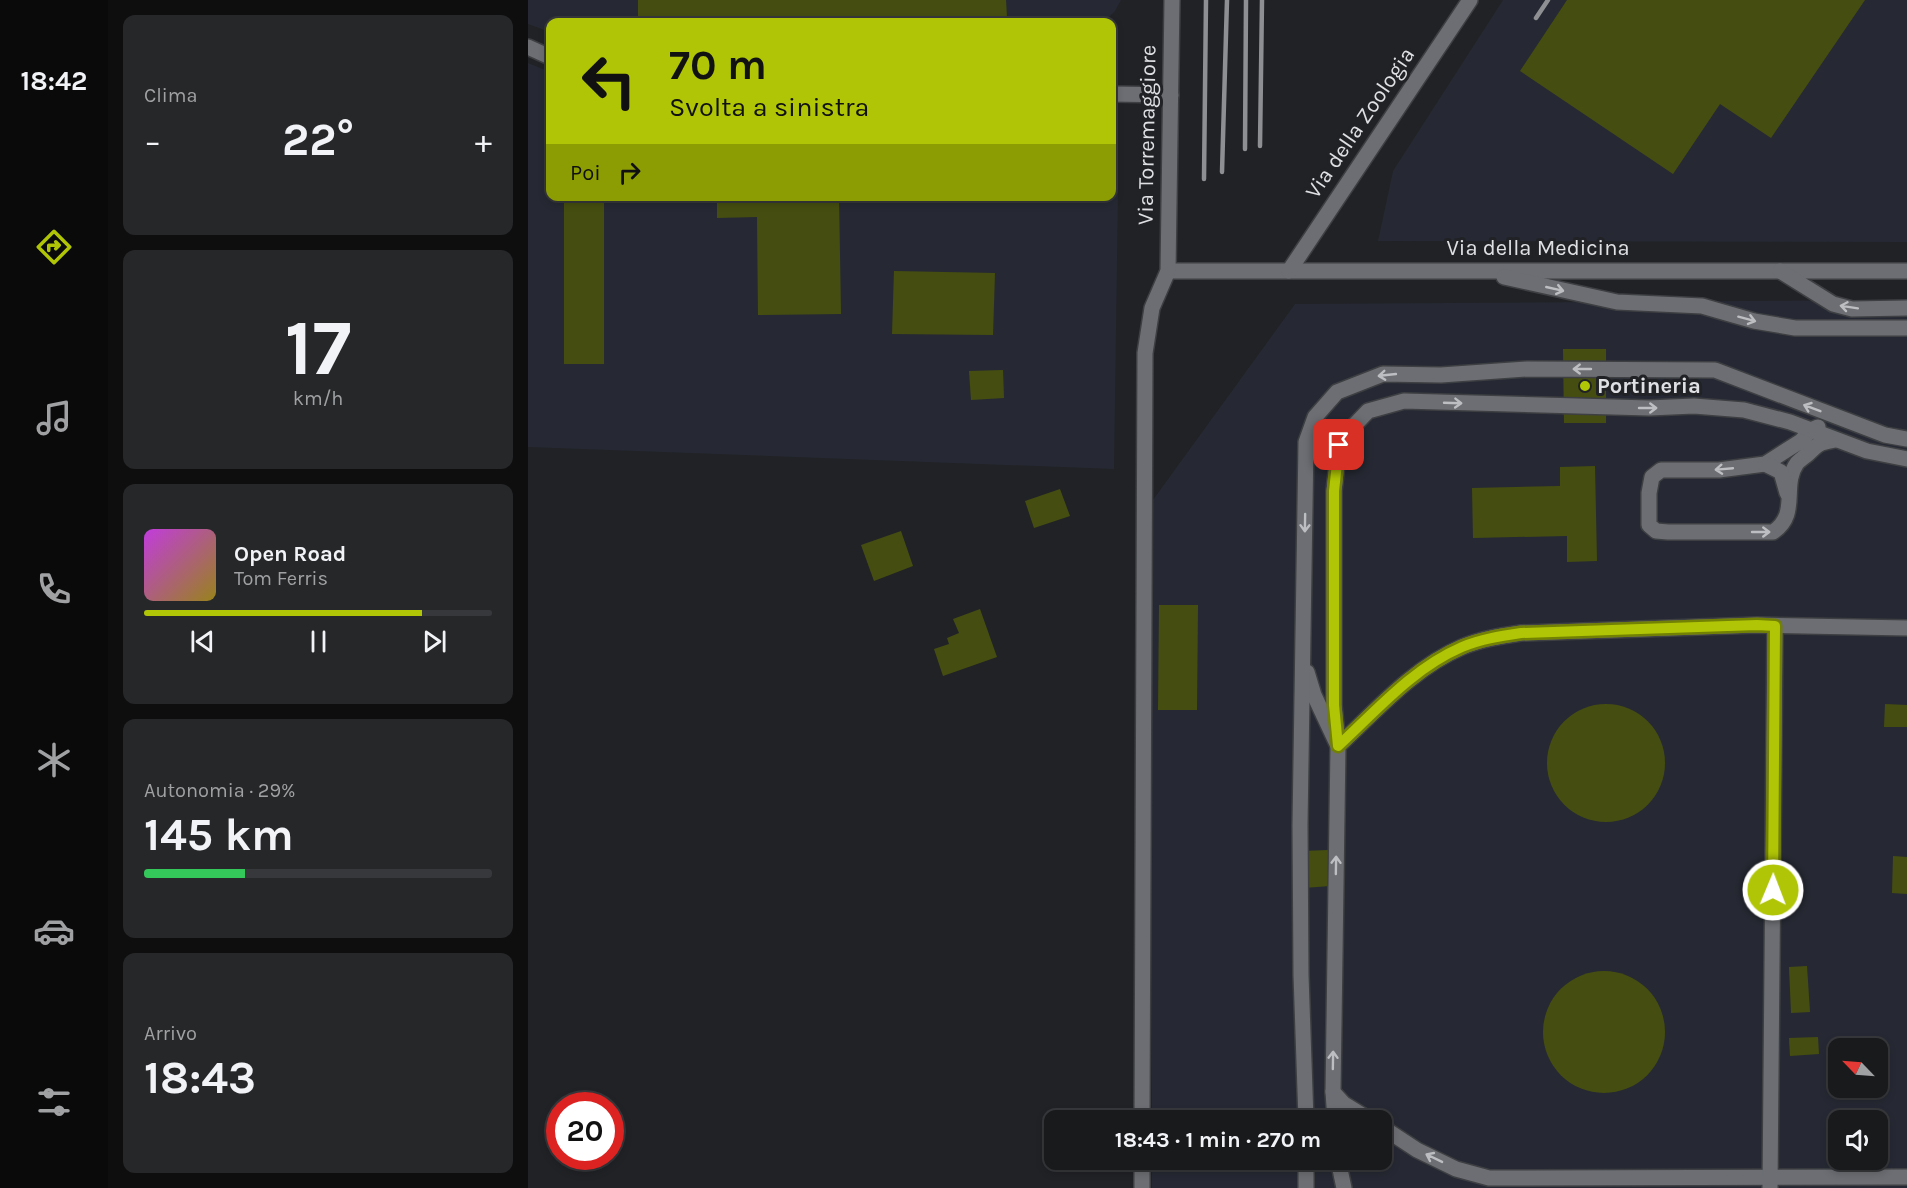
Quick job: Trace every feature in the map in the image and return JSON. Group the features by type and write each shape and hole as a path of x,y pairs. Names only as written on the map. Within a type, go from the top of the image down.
{"street":[{"name":"Via Torremaggiore","path":"1168,271 1172,0"},
{"name":"Via della Zoologia","path":"1288,271 1470,0"},
{"path":"528,47 546,55"},
{"path":"1116,94 1171,95"},
{"path":"1142,1110 1145,353 1152,308 1168,271"},
{"name":"Via della Medicina","path":"1168,271 1907,271"},
{"path":"1478,271 1617,302 1702,306 1754,321 1795,328 1907,328"},
{"path":"1780,271 1833,304 1852,309 1907,308"},
{"path":"1306,1110 1301,963 1306,442 1315,417 1337,392 1383,374 1441,375 1527,369 1715,370 1885,435 1907,439"},
{"path":"1334,1110 1338,746 1334,705 1334,491 1339,445 1347,433 1368,411 1404,401 1649,408 1694,406 1744,410 1811,430 1867,451 1907,459"},
{"path":"1836,440 1818,443 1796,464 1790,486 1787,515 1783,525 1773,532 1656,531 1649,525 1649,493 1652,477 1661,470 1719,470 1765,464 1801,441 1811,430 1833,422 1853,423"},
{"path":"1765,464 1781,472 1786,486 1788,505"},
{"path":"1303,625 1304,658 1314,695 1338,746"},
{"path":"1338,746 1413,676 1460,648 1491,638 1521,633 1757,625 1907,628"},
{"path":"1770,1183 1775,626"},
{"path":"1333,1092 1344,1104 1354,1110"},
{"path":"1392,1134 1456,1169 1489,1178 1770,1183 1907,1177"},
{"path":"1142,1170 1142,1188"},
{"path":"1306,1170 1306,1188"},
{"path":"1340,1170 1344,1188"},
{"path":"1888,1177 1907,1170"}],"shaded area":[{"path":"528,0 1121,0 1108,18 546,18 546,31 528,24"},
{"path":"1503,0 1907,0 1907,242 1378,241 1393,171"},
{"path":"528,63 546,70 546,201 1116,201 1116,187 1118,191 1114,469 528,447"},
{"path":"1907,300 1907,1188 1152,1188 1152,1170 1392,1170 1392,1110 1152,1110 1150,504 1295,304"}],"building":[{"path":"638,0 1006,0 1007,17 933,18 638,18"},
{"path":"1567,0 1865,0 1771,138 1720,104 1673,174 1520,71"},
{"path":"564,201 604,201 604,364 564,364"},
{"path":"717,201 839,201 841,314 758,315 757,217 717,218"},
{"path":"894,271 995,273 993,335 892,334"},
{"name":"Portineria","path":"1563,349 1606,349 1606,423 1564,423"},
{"path":"1003,370 1004,398 971,400 969,371"},
{"path":"1595,466 1597,561 1567,562 1567,536 1473,538 1472,488 1560,486 1560,467"},
{"path":"1060,489 1070,516 1034,528 1025,501"},
{"path":"901,531 913,566 874,581 861,545"},
{"path":"1159,605 1198,605 1197,710 1158,710"},
{"path":"980,609 997,657 943,676 934,649 949,644 947,638 959,633 953,619"},
{"path":"1606,704 1629,708 1648,721 1661,740 1665,763 1661,786 1648,805 1629,818 1606,822 1583,818 1564,805 1551,786 1547,763 1551,740 1564,721 1583,708"},
{"path":"1885,704 1907,705 1907,727 1884,727"},
{"path":"1328,850 1330,886 1304,888 1302,851"},
{"path":"1893,856 1907,857 1907,894 1892,893"},
{"path":"1807,966 1810,1012 1791,1013 1789,967"},
{"path":"1604,971 1627,976 1638,981 1647,989 1655,998 1660,1009 1665,1032 1660,1055 1655,1066 1647,1075 1638,1083 1627,1088 1604,1093 1581,1088 1570,1083 1561,1075 1553,1066 1548,1055 1543,1032 1548,1009 1553,998 1561,989 1570,981 1581,976"},
{"path":"1818,1037 1819,1054 1790,1056 1789,1038"}],"railway":[{"path":"1204,179 1206,0"},
{"path":"1222,172 1227,0"},
{"path":"1245,149 1246,0"},
{"path":"1260,146 1262,0"},
{"path":"1536,18 1548,0"}],"place":[{"name":"Portineria","path":"1585,386"}],"route":[{"path":"1339,445 1334,491 1334,705 1338,746 1413,676 1460,648 1491,638 1521,633 1775,626 1773,890"}]}
